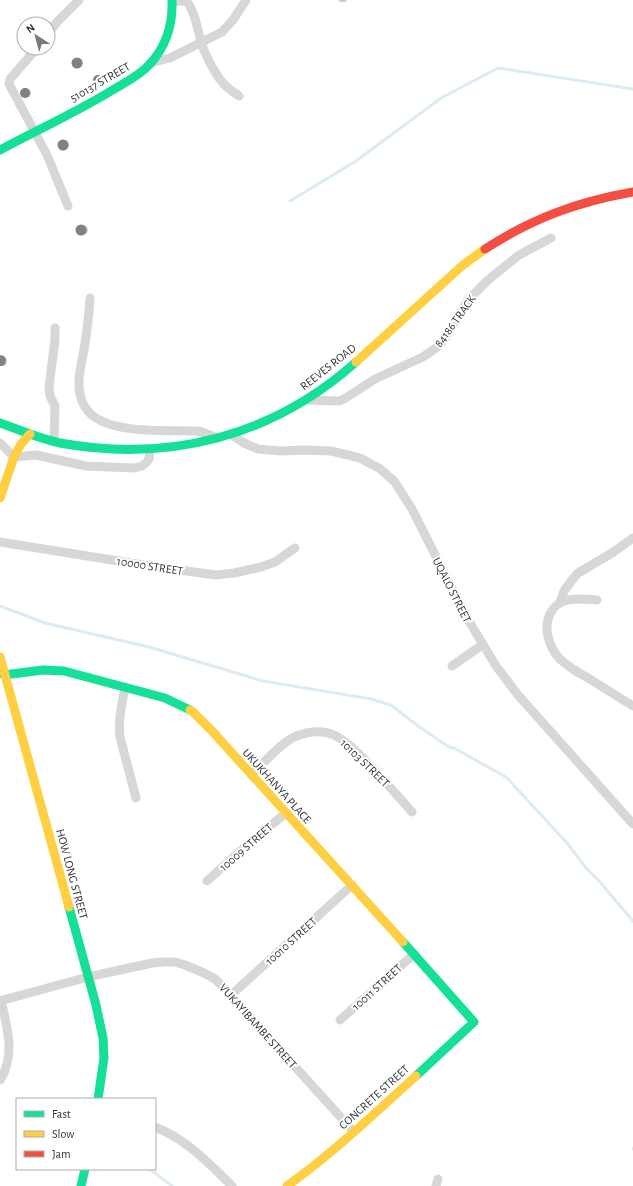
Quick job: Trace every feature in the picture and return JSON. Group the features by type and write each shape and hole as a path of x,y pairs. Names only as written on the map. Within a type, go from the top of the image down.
{"street":[{"path":"56,23 79,0"},
{"path":"150,64 170,58 222,32 233,20 246,0"},
{"path":"172,1 187,1 198,27 201,42 218,77 226,86 239,96"},
{"name":"510137 STREET","path":"0,150 124,83 137,75 150,64 162,47 170,28 172,1"},
{"path":"30,56 10,79 9,84 47,155 68,206"},
{"name":"REEVES ROAD","path":"0,423 54,441 91,448 129,450 150,450 182,446 232,435 274,417 307,400 338,378 463,265 477,253 501,237 558,210 608,196 633,192"},
{"name":"84186 TRACK","path":"307,400 339,401 375,379 430,352 443,342 468,300 488,280 519,255 552,238"},
{"path":"90,298 88,324 79,385 81,398 88,412 108,424 133,429 198,431 217,438"},
{"path":"54,441 55,406 50,396 48,386 56,340 55,328"},
{"path":"0,498 14,457 21,444 30,434"},
{"name":"UQALO STREET","path":"232,435 248,445 258,449 280,451 331,451 360,458 379,468 394,481 412,509 467,618 496,666 518,695 633,824"},
{"path":"0,443 14,457"},
{"path":"14,457 36,455 86,466 134,468 142,466 147,462 149,459 150,450"},
{"path":"633,538 612,553 578,573 564,591 560,602 552,610 546,627 554,651 560,659 633,706"},
{"name":"10000 STREET","path":"0,542 135,564 216,575 261,567 275,562 295,548"},
{"path":"560,602 575,598 597,600"},
{"path":"452,666 482,644"},
{"name":"HOW LONG STREET","path":"0,657 96,1005 103,1042 104,1058 98,1098"},
{"name":"UKUKHANYA PLACE","path":"4,675 43,670 55,670 82,675 173,701 193,712 352,885 474,1022"},
{"path":"125,687 119,717 119,728 136,798"},
{"name":"10103 STREET","path":"251,775 290,739 298,735 308,733 326,732 333,734 356,751 412,812"},
{"name":"10009 STREET","path":"207,881 248,844 286,813"},
{"name":"10010 STREET","path":"230,996 352,885"},
{"name":"10011 STREET","path":"340,1020 414,954"},
{"name":"VUKAYIBAMBE STREET","path":"1,1001 88,977 152,963 175,962 185,964 215,979 354,1132"},
{"path":"0,1080 7,1064 9,1045 1,1001"},
{"name":"CONCRETE STREET","path":"287,1186 309,1170 354,1132 474,1022"},
{"path":"156,1128 185,1143 232,1186"},
{"path":"81,1186 85,1170"}],"building":[{"path":"75,58 79,58 81,59 81,67 75,68 72,65 72,61"},
{"path":"96,75 100,75 102,76 102,84 96,85 93,82 93,78"},
{"path":"23,88 27,88 29,89 29,97 23,98 20,95 20,91"},
{"path":"61,140 65,140 67,141 67,149 61,150 58,147 58,143"},
{"path":"79,225 83,225 85,226 85,234 79,235 76,232 76,228"},
{"path":"0,355 4,356 6,359 5,364 2,366 0,366"}],"waterway":[{"path":"290,201 356,161 441,98 498,68 633,89"},
{"path":"0,606 45,623 149,647 263,681 371,699 391,705 449,747 454,748 506,777 567,843 587,869 633,921"},
{"path":"151,1170 172,1186"}],"traffic: fast":[{"path":"0,150 70,114 141,73 155,58 164,43 170,26 172,0"},
{"path":"0,423 38,437 60,443 101,448 141,449 180,446 218,438 255,425 290,409 324,388 356,362"},
{"path":"4,675 43,670 64,671 165,698 190,710"},
{"path":"69,907 96,1005 103,1038 104,1058 98,1098"},
{"path":"403,942 474,1022 416,1076"},
{"path":"81,1186 85,1170"}],"traffic: slow":[{"path":"356,362 463,265 485,249"},
{"path":"0,498 14,457 21,444 30,434"},
{"path":"0,657 69,907"},
{"path":"190,710 212,731 403,942"},
{"path":"287,1186 337,1147 416,1076"}],"traffic: jam":[{"path":"485,249 520,228 574,206 633,192"}]}
